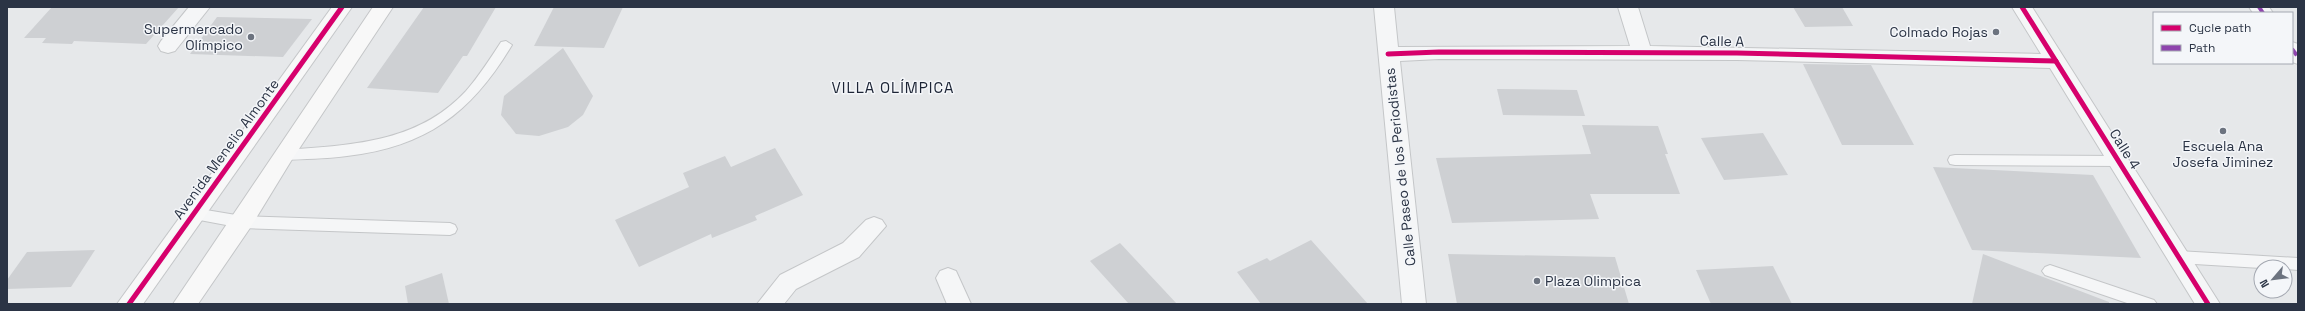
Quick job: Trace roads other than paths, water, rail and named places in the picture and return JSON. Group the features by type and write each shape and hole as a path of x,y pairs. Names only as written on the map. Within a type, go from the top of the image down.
{"street":[{"path":"168,46 200,7"},
{"name":"Avenida Menelio Almonte","path":"130,304 342,7"},
{"path":"185,304 242,222 283,155 383,7"},
{"name":"Calle Paseo de los Periodistas","path":"1384,7 1414,304"},
{"path":"1628,7 1642,53"},
{"name":"Calle 4","path":"2022,7 2208,304"},
{"name":"Calle A","path":"1388,54 1439,52 1642,53 2056,61"},
{"path":"769,304 788,282 820,264 851,250 874,226"},
{"path":"948,278 959,304"}],"lane":[{"path":"283,155 357,150 396,140 426,127 469,96 489,71 506,45"},
{"path":"1955,160 2119,161"},
{"path":"194,214 242,222 450,229"},
{"path":"2178,257 2298,264"},
{"path":"2050,271 2148,304"}],"place":[{"name":"Colmado Rojas","path":"1996,32"},
{"name":"Supermercado Olímpico","path":"251,37"},
{"name":"Escuela Ana Josefa Jiminez","path":"2223,131"},
{"name":"Plaza Olimpica","path":"1537,281"}],"district":[{"name":"VILLA OLÍMPICA","path":"893,87"}]}
